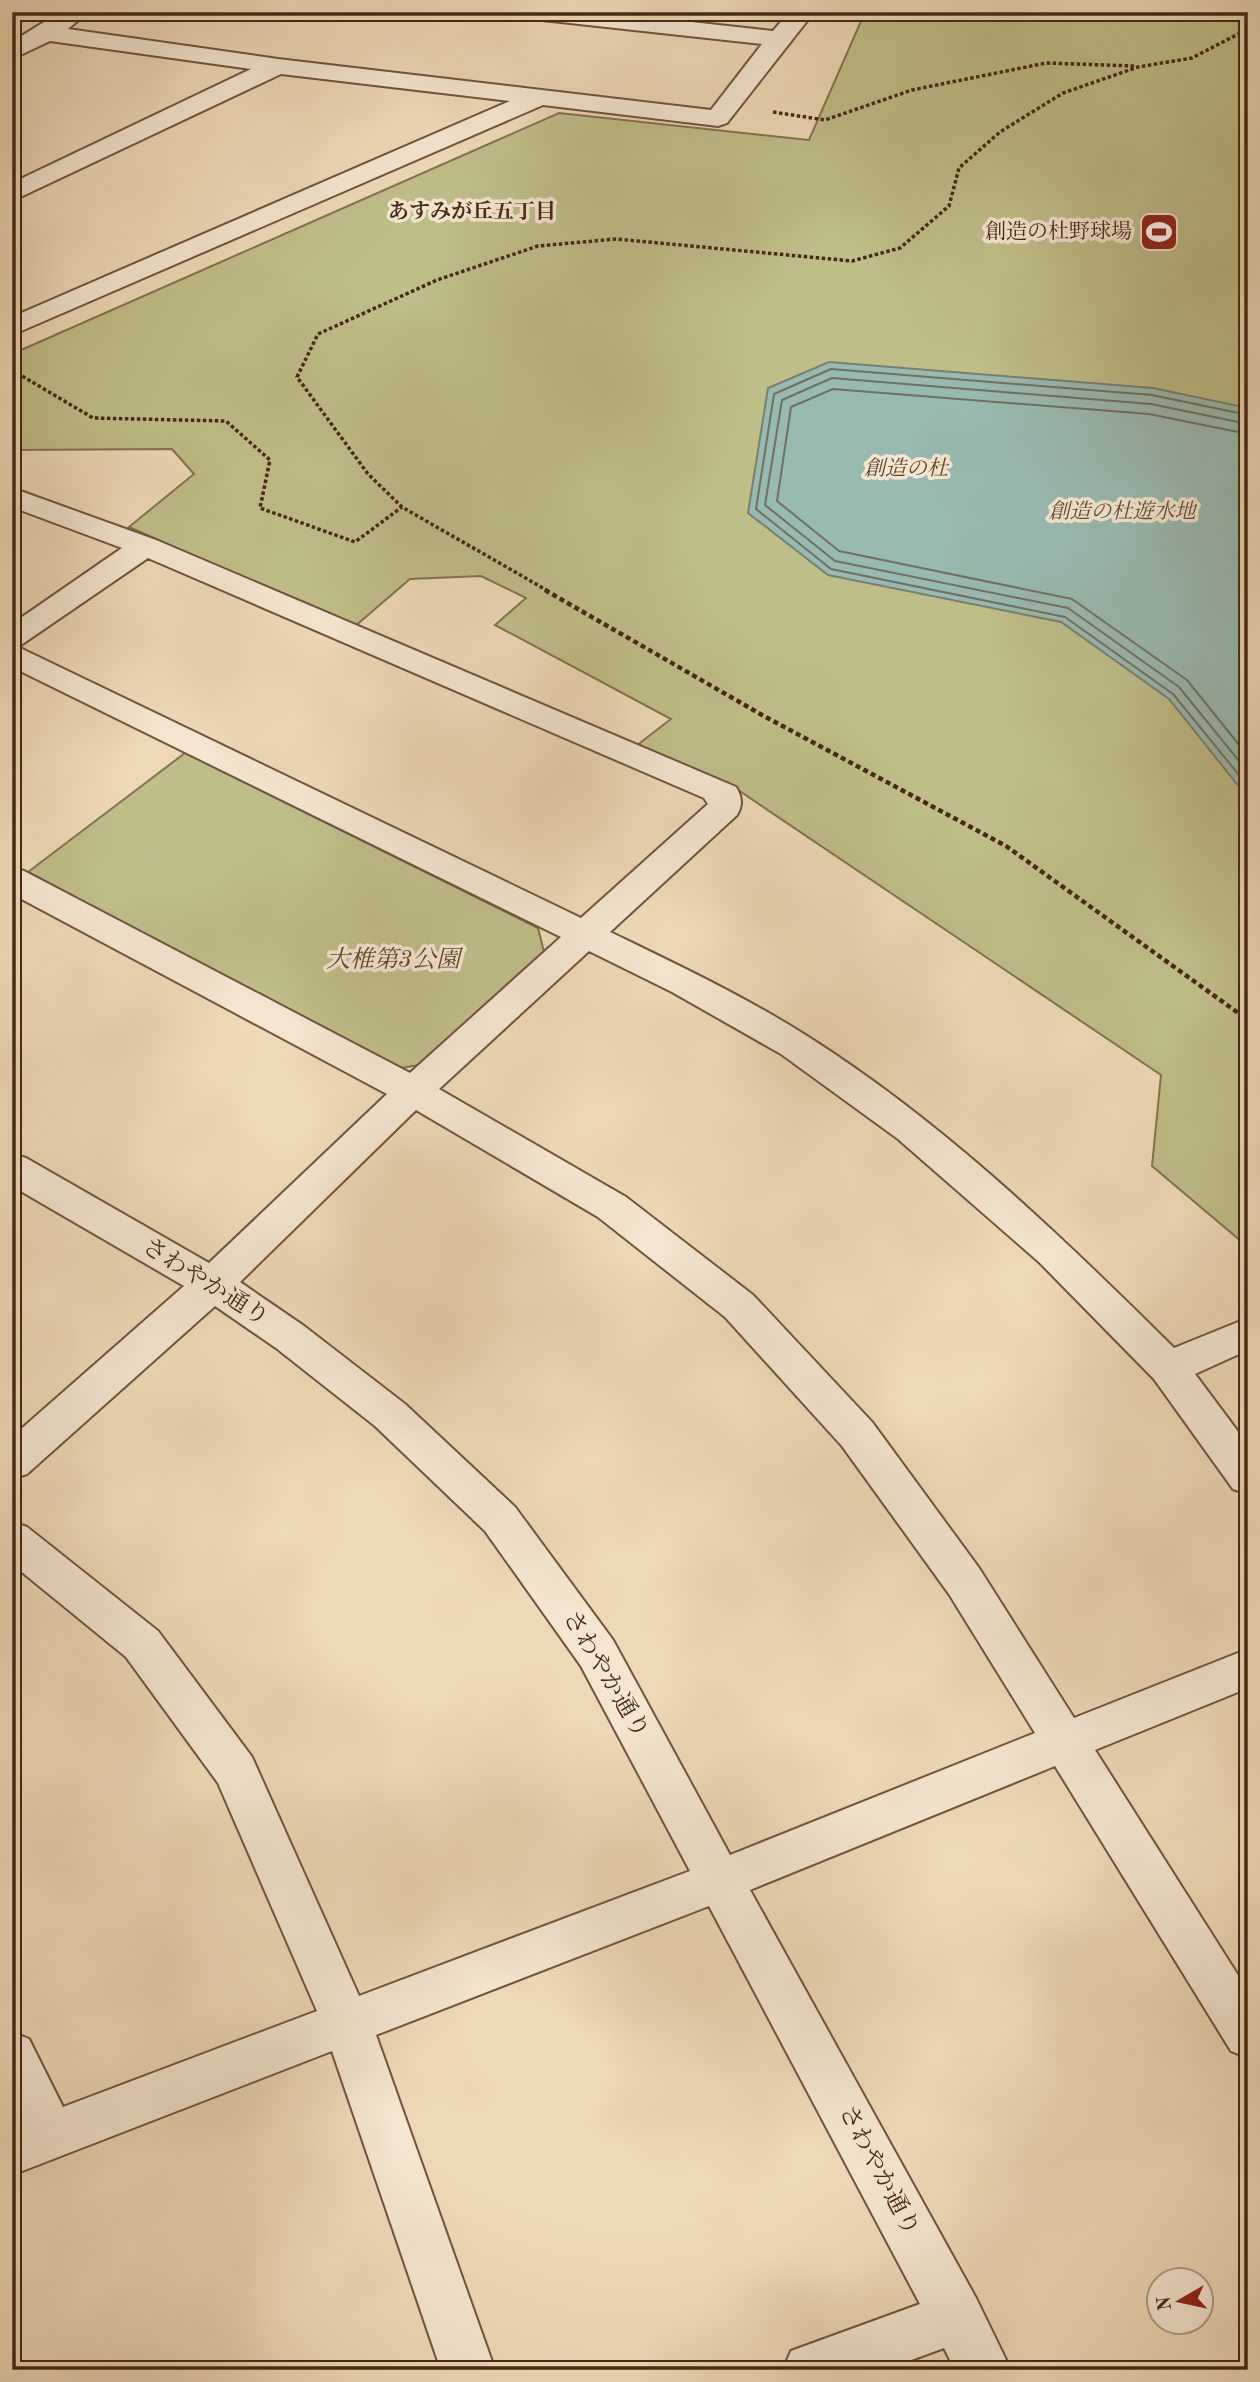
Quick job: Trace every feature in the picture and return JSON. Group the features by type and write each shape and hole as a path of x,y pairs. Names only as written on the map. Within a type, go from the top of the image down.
{"street":[{"path":"12,52 76,12"},
{"path":"534,12 779,40"},
{"path":"46,33 278,66 718,118 802,12"},
{"path":"12,193 278,66"},
{"path":"12,327 540,97"},
{"path":"12,497 145,546 724,795 725,807 413,1091 213,1284 12,1462"},
{"path":"12,639 145,546"},
{"path":"12,655 685,983 794,1045 911,1129 1053,1252 1168,1368 1248,1477"},
{"path":"12,879 413,1091 612,1208 738,1306 857,1434 964,1581 1248,2035"},
{"name":"さわやか通り","path":"12,1168 213,1284 290,1337 390,1415 500,1519 597,1653 984,2370"},
{"path":"1168,1368 1248,1333"},
{"path":"12,1539 142,1644 236,1771 347,2023 467,2370"},
{"path":"12,2055 32,2143 721,1880 1248,1668"},
{"path":"810,2370 957,2317"}],"path":[{"path":"728,105 825,120 912,90 1046,63 1138,66 1192,58 1248,29"},
{"path":"1138,66 1063,93 1000,132 959,168 949,205 900,248 852,261 616,239 538,246 437,280 318,334 298,377 368,474 402,507 762,715 1006,846 1248,1020"},
{"path":"12,370 93,418 226,421 271,460 260,508 343,538 355,542 402,507"}],"green space":[{"name":"創造の杜","path":"865,12 1248,12 1248,1247 1152,1166 1161,1075 735,788 636,746 671,719 495,625 526,598 481,576 410,579 354,627 129,527 194,474 172,449 12,450 12,354 559,113 809,140"},
{"name":"大椎第3公園","path":"185,753 538,928 545,956 431,1063 395,1069 28,872"}],"water":[{"name":"創造の杜遊水地","path":"829,362 1153,388 1248,408 1248,798 1169,699 1061,622 828,575 748,513 768,388"}],"place":[{"name":"創造の杜野球場","path":"1159,232"}],"district":[{"name":"あすみが丘五丁目","path":"472,212"}]}
